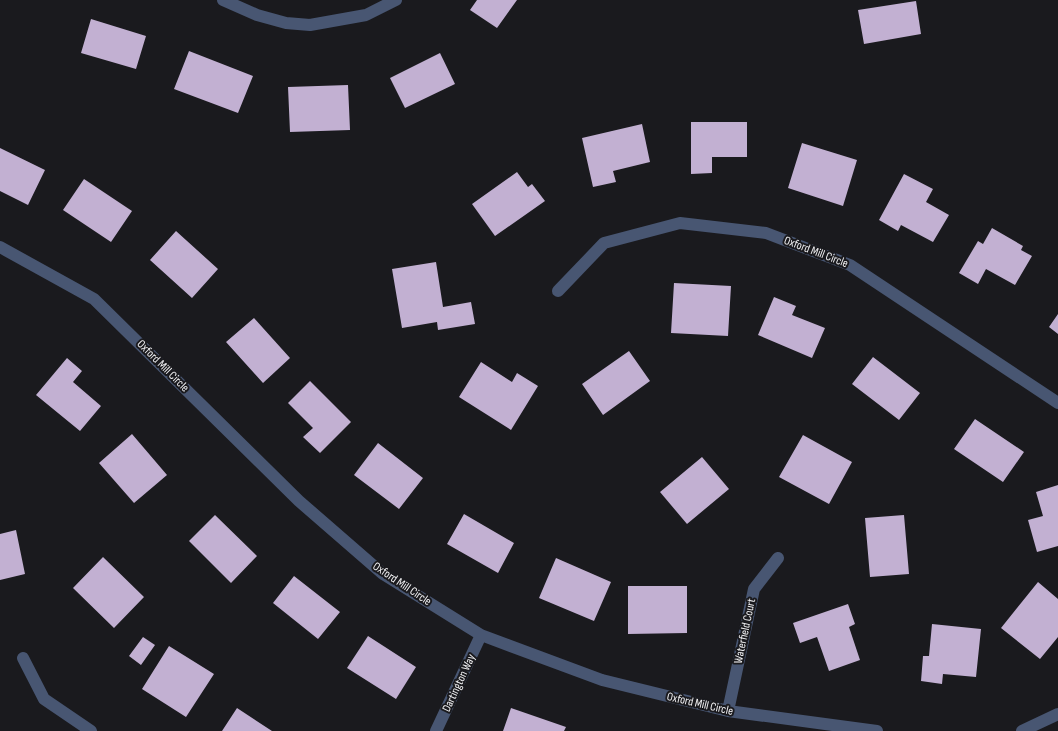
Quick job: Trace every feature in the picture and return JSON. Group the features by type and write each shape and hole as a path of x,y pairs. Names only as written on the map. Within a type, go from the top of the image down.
{"street":[{"path":"223,0 257,15 286,23 310,25 366,15 396,0"},
{"name":"Oxford Mill Circle","path":"558,291 604,243 680,223 766,233 850,265 1058,403"},
{"name":"Oxford Mill Circle","path":"0,247 94,299 299,501 383,574 481,635 602,680 728,711 877,731"},
{"name":"Waterfield Court","path":"728,711 754,589 778,558"},
{"name":"Dartington Way","path":"436,731 481,635"},
{"path":"23,658 44,699 91,731"},
{"path":"1022,731 1058,714"}],"building":[{"path":"477,0 517,0 497,28 470,10"},
{"path":"916,1 921,34 864,44 858,10"},
{"path":"91,19 146,36 136,69 81,53"},
{"path":"189,51 253,76 238,113 174,89"},
{"path":"440,53 455,84 405,108 390,78"},
{"path":"348,85 350,130 290,132 288,87"},
{"path":"691,122 747,122 747,157 712,157 712,173 691,174"},
{"path":"642,124 650,162 613,171 616,182 593,187 582,138"},
{"path":"802,143 857,160 843,206 788,188"},
{"path":"0,148 45,170 28,205 0,191"},
{"path":"517,172 528,187 532,184 545,201 495,236 472,204"},
{"path":"904,174 933,189 926,202 949,215 933,242 901,225 898,231 879,220"},
{"path":"84,179 132,211 111,242 63,210"},
{"path":"992,228 1023,246 1021,250 1032,256 1015,285 986,269 978,284 959,273 978,241 983,244"},
{"path":"176,231 218,269 192,298 150,260"},
{"path":"436,262 443,307 471,302 475,324 438,330 437,322 402,328 392,269"},
{"path":"674,283 731,286 728,336 671,333"},
{"path":"774,297 796,306 792,315 825,328 812,358 758,335"},
{"path":"1058,314 1058,334 1049,327"},
{"path":"254,318 290,358 263,383 226,342"},
{"path":"629,351 650,381 603,415 582,384"},
{"path":"873,357 920,393 899,420 852,384"},
{"path":"67,358 82,371 73,382 101,406 80,431 36,395"},
{"path":"481,362 512,382 517,373 538,386 511,430 459,397"},
{"path":"310,381 351,422 320,453 303,437 313,428 288,403"},
{"path":"975,419 1024,452 1003,482 954,449"},
{"path":"132,434 167,475 134,503 99,463"},
{"path":"803,435 852,462 829,504 779,477"},
{"path":"378,443 423,478 399,509 354,475"},
{"path":"702,457 729,489 687,524 660,492"},
{"path":"1058,485 1058,546 1037,552 1028,520 1043,516 1036,492"},
{"path":"464,514 514,543 498,573 447,544"},
{"path":"215,515 257,556 231,583 189,541"},
{"path":"904,515 909,574 870,577 865,518"},
{"path":"16,530 25,574 0,580 0,534"},
{"path":"103,557 144,597 114,628 73,588"},
{"path":"556,558 611,582 594,621 539,598"},
{"path":"294,576 340,612 318,639 273,603"},
{"path":"1038,582 1058,599 1058,637 1040,659 1001,628"},
{"path":"628,586 687,586 687,633 628,634"},
{"path":"848,604 855,624 849,627 860,660 829,671 817,637 800,643 793,623"},
{"path":"932,624 981,629 976,677 943,674 942,684 921,681 923,656 929,656"},
{"path":"368,636 416,667 396,699 347,668"},
{"path":"143,637 155,645 141,665 129,656"},
{"path":"169,646 214,674 186,717 142,689"},
{"path":"237,708 272,731 222,731"},
{"path":"511,708 566,727 564,731 503,731"}]}
